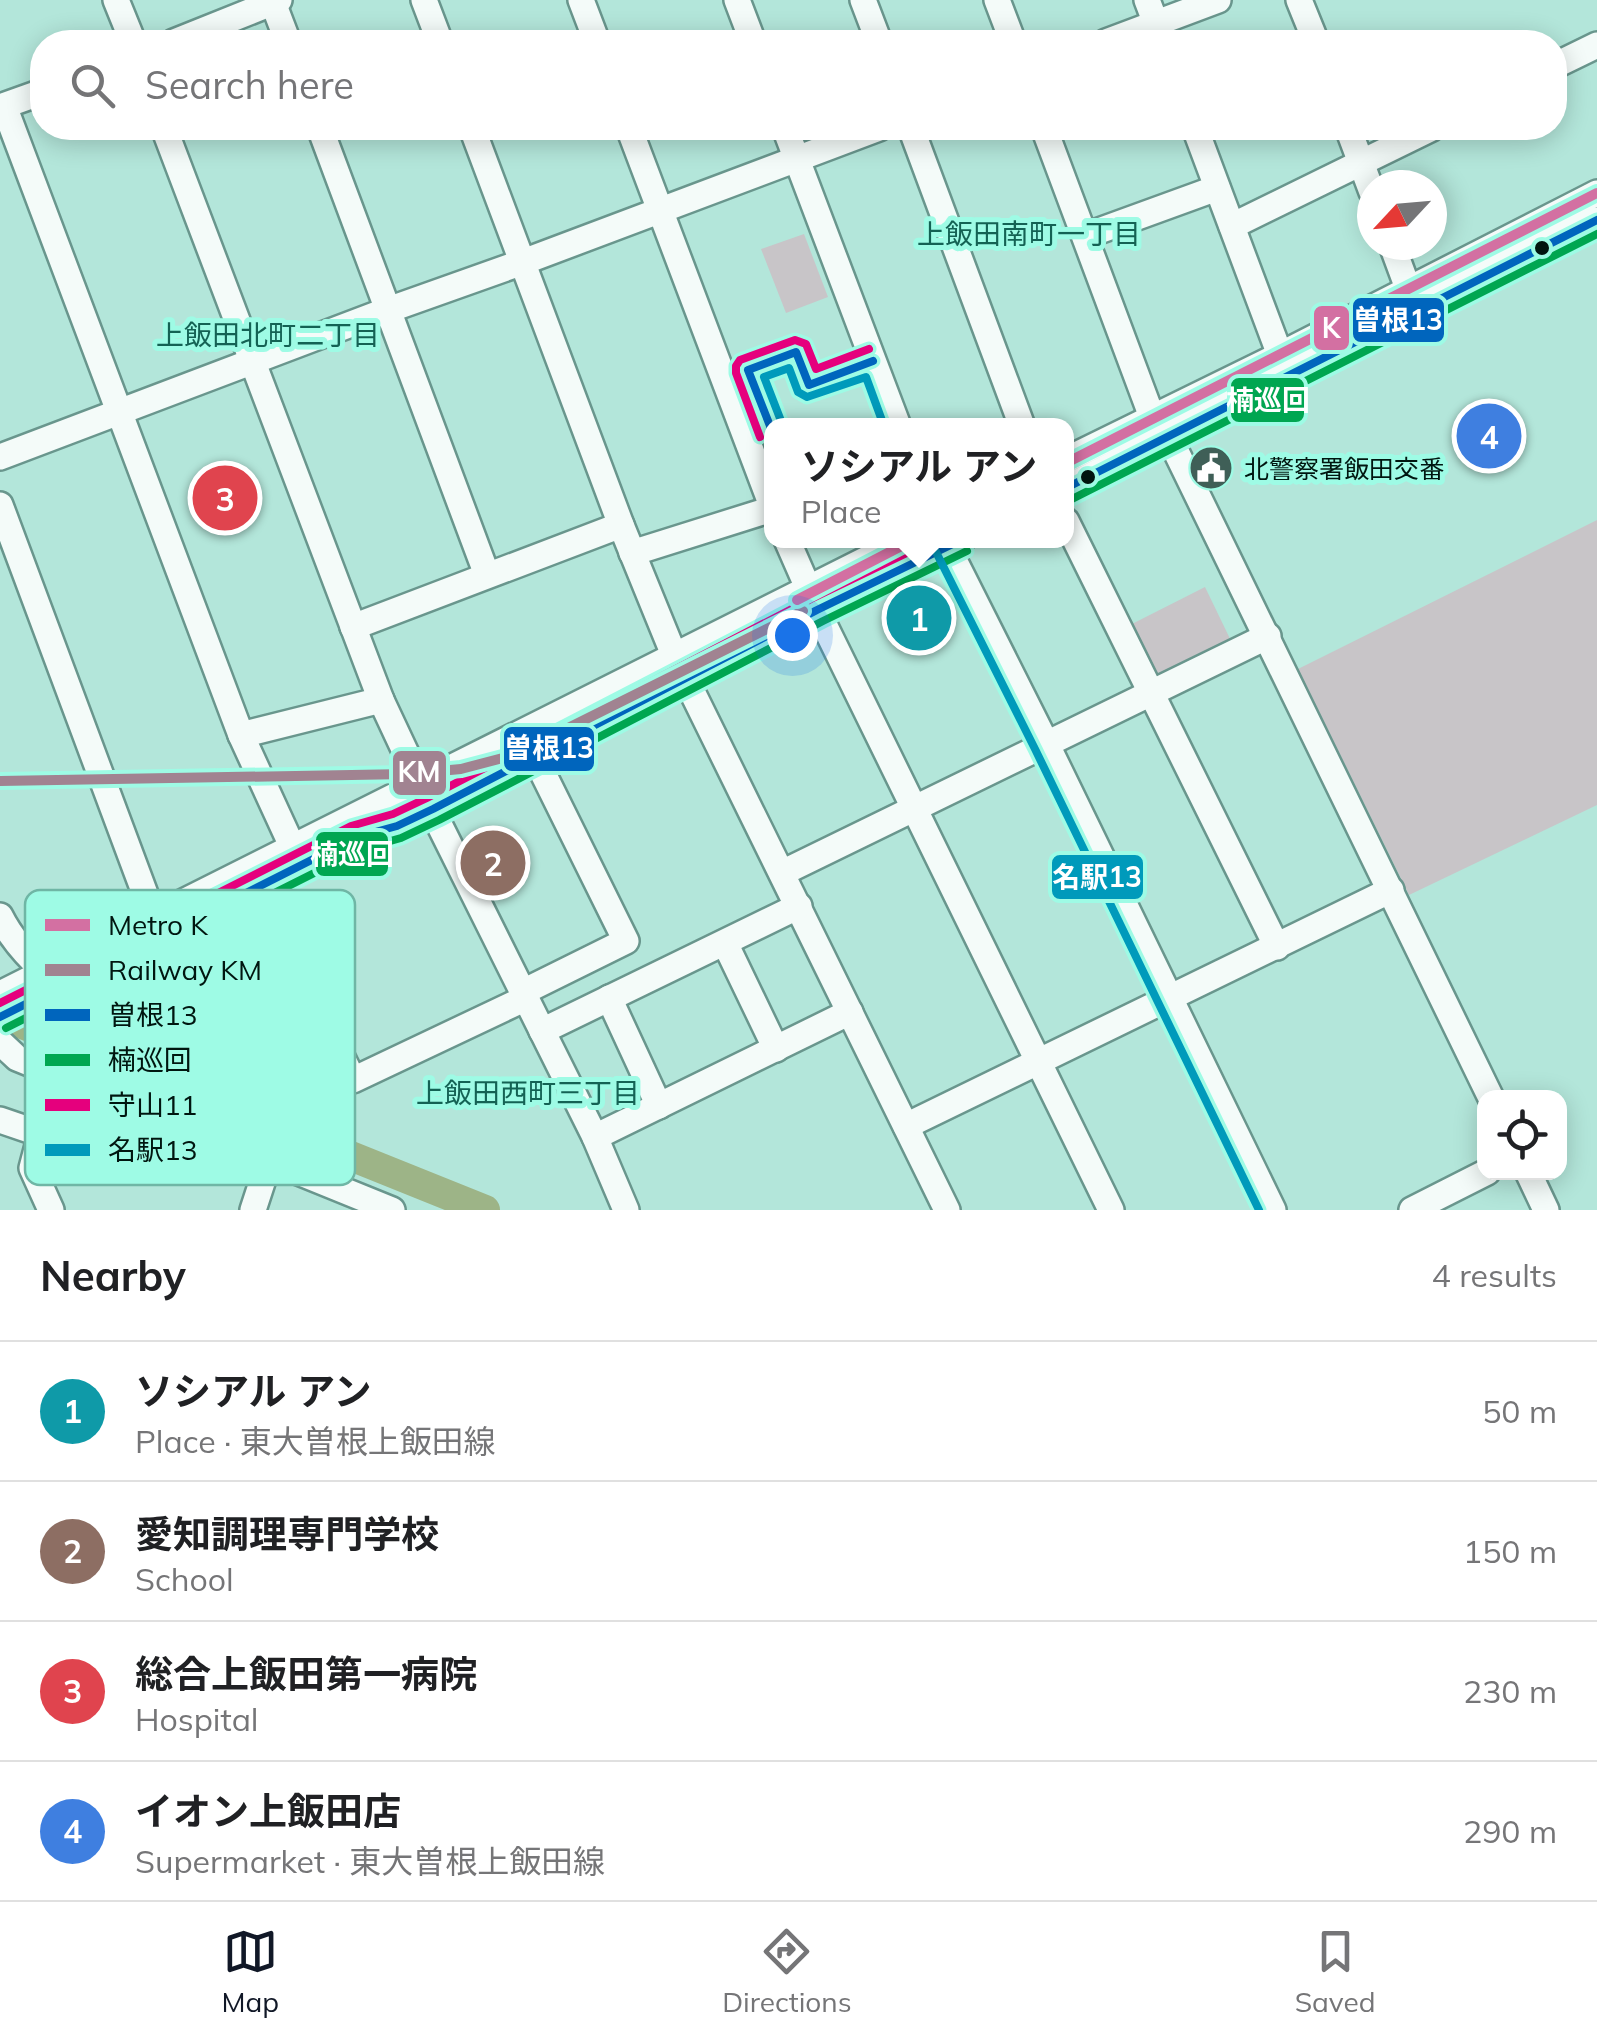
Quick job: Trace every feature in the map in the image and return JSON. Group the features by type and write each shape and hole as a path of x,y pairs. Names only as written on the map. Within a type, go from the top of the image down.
{"street":[{"path":"116,0 127,30"},
{"path":"424,0 435,30"},
{"path":"581,0 592,30"},
{"path":"737,0 748,30"},
{"path":"863,0 874,30"},
{"path":"997,0 1008,30"},
{"path":"1155,22 1218,0"},
{"path":"1300,0 1311,30"},
{"path":"204,30 275,1 284,30"},
{"path":"1567,59 1597,44"},
{"path":"30,96 2,107 241,735 292,846"},
{"path":"169,140 381,700 595,1137 626,1210"},
{"path":"324,140 487,575"},
{"path":"476,140 674,655 948,1210"},
{"path":"634,140 764,486"},
{"path":"790,140 895,418"},
{"path":"0,458 848,140"},
{"path":"915,140 1019,418"},
{"path":"1049,140 1152,417"},
{"path":"1199,140 1280,355"},
{"path":"1353,140 1364,170"},
{"path":"1232,226 1408,140"},
{"path":"1085,236 1217,188"},
{"path":"1074,484 1170,436 1597,193"},
{"path":"1074,456 1280,355 1597,220"},
{"path":"1397,260 1412,300"},
{"path":"1170,436 1487,1090"},
{"path":"0,505 144,890"},
{"path":"632,552 764,510"},
{"path":"353,627 621,525"},
{"path":"1074,537 1277,947"},
{"path":"791,548 1111,1210"},
{"path":"260,890 357,837 397,826 686,680 893,548"},
{"path":"208,890 674,655 939,548"},
{"path":"953,548 1273,1210"},
{"path":"782,874 1268,636"},
{"path":"241,735 381,700"},
{"path":"355,1079 626,942 534,756"},
{"path":"288,890 364,851 397,826"},
{"path":"906,1126 1391,890"},
{"path":"542,1031 798,906"},
{"path":"0,916 25,951"},
{"path":"725,942 776,1049"},
{"path":"609,998 659,1106"},
{"path":"595,1137 850,1012"},
{"path":"25,1017 2,1030 16,1058 25,1062"},
{"path":"0,1120 25,1129"},
{"path":"1412,1210 1477,1177"},
{"path":"1532,1180 1546,1210"},
{"path":"40,1185 51,1210"},
{"path":"253,1210 261,1185"},
{"path":"325,1185 379,1208"}],"shaded area":[{"path":"804,234 828,297 786,313 761,249"},
{"path":"1597,520 1597,805 1409,895 1298,669"},
{"path":"1205,587 1234,647 1154,685 1126,627"}],"waterway":[{"path":"0,1015 25,1025"},
{"path":"355,1158 485,1210"}],"metro line":[{"name":"K","path":"1074,459 1597,193"},
{"name":"K","path":"797,600 898,548"}],"rail line":[{"name":"KM","path":"0,781 407,774 461,769 514,755 803,611"}],"transit line":[{"name":"曽根13","path":"1074,484 1597,220"},
{"name":"楠巡回","path":"1074,498 1597,234"},
{"name":"守山11","path":"760,437 736,373 740,360 795,340 806,344 816,369 869,349"},
{"name":"曽根13","path":"767,418 748,370 796,352 809,385 873,361"},
{"name":"名駅13","path":"780,418 764,377 789,368 798,392 807,397 866,377 881,418"},
{"name":"守山11","path":"224,890 351,826 393,814 427,798 917,548"},
{"name":"名駅13","path":"934,548 1259,1210"},
{"name":"曽根13","path":"252,890 357,837 397,826 433,809 945,548"},
{"name":"楠巡回","path":"280,890 362,849 401,838 439,820 967,551"},
{"name":"守山11","path":"0,1003 25,990"},
{"name":"曽根13","path":"0,1017 25,1004"},
{"name":"楠巡回","path":"6,1028 25,1018"}],"place":[{"name":"イオン上飯田店","path":"1489,436"},
{"name":"北警察署飯田交番","path":"1211,468"},
{"name":"総合上飯田第一病院","path":"225,498"},
{"name":"ソシアル アン","path":"919,618"},
{"name":"愛知調理専門学校","path":"493,863"}],"district":[{"name":"上飯田南町一丁目","path":"1029,233"},
{"name":"上飯田北町二丁目","path":"268,334"},
{"name":"上飯田西町三丁目","path":"528,1092"}]}
